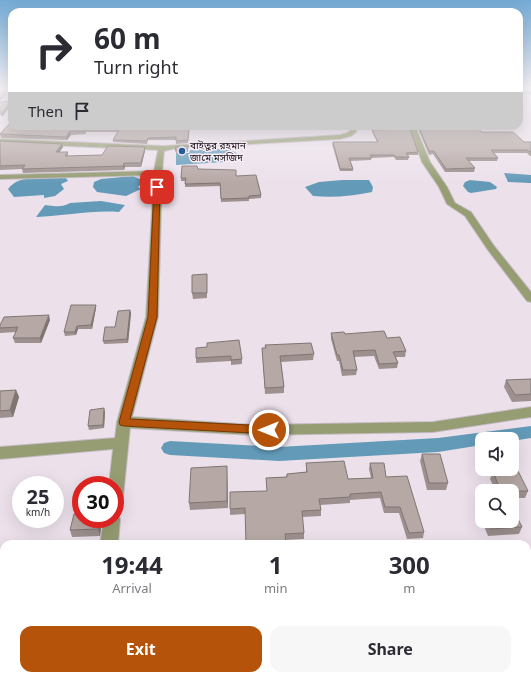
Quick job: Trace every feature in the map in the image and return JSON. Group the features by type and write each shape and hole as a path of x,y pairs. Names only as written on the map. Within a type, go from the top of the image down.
{"street":[{"path":"0,141 164,148 340,137 349,135 354,132 354,130"},
{"path":"414,130 426,162 444,187 451,204 468,214 491,248 531,299"},
{"path":"118,476 124,422 152,317 158,173 161,150 164,148"},
{"path":"0,177 158,173"},
{"path":"124,422 254,430 433,427 531,412"},
{"path":"0,453 122,443"},
{"path":"109,540 111,528"}],"water":[{"path":"222,149 238,154 224,162 176,165 176,153 189,153 190,150"},
{"path":"504,173 531,175 531,183 508,182"},
{"path":"133,176 142,180 143,182 138,187 141,189 126,196 97,192 93,187 94,182 101,179"},
{"path":"34,178 66,178 68,181 61,184 64,189 55,196 44,198 44,195 14,197 8,189 20,180"},
{"path":"369,180 373,187 372,192 357,195 320,197 313,196 305,187 319,182"},
{"path":"470,180 490,182 497,187 496,189 471,193 468,192 463,186 465,182"},
{"path":"101,201 125,205 119,212 99,212 36,217 45,205 61,206 70,203"}],"building":[{"path":"8,125 8,130 86,130 70,131 66,137 0,134"},
{"path":"119,130 189,130 188,140 176,141 176,137 148,138 147,141 113,140"},
{"path":"372,130 410,130 418,152 406,153 409,157 396,157 394,155 370,155 372,158 349,158 353,169 340,169 333,142 378,142"},
{"path":"420,130 479,130 482,132 513,132 524,142 531,142 531,152 527,150 491,150 498,158 466,158 475,168 446,169 434,151 429,151"},
{"path":"0,141 62,144 56,152 68,152 65,156 102,155 108,146 145,147 141,163 124,163 123,166 22,169 25,165 0,166"},
{"path":"188,146 187,150 175,150 176,147"},
{"path":"182,166 197,166 198,169 236,170 236,176 256,175 261,195 249,196 249,198 221,199 220,183 185,184 186,178 181,178"},
{"path":"207,274 207,293 192,293 192,275"},
{"path":"71,305 96,305 91,325 77,326 75,332 64,332"},
{"path":"130,310 127,339 103,341 105,327 115,327 118,311"},
{"path":"49,315 40,338 13,338 18,327 0,328 4,317"},
{"path":"384,331 387,338 400,337 406,351 393,352 398,363 379,364 375,350 353,351 357,370 343,370 331,333 344,332 345,334"},
{"path":"239,340 242,359 231,360 231,356 196,358 196,348 207,347 207,343"},
{"path":"311,343 314,354 280,356 284,387 265,388 262,348 266,348 265,345"},
{"path":"531,379 531,394 515,395 506,380"},
{"path":"16,390 10,410 0,411 0,391"},
{"path":"104,408 103,425 88,426 90,410"},
{"path":"422,454 440,454 448,483 429,483"},
{"path":"344,461 348,479 373,478 370,463 384,463 386,477 407,476 424,532 409,533 400,507 385,507 381,492 350,494 350,497 319,499 321,510 302,511 304,533 285,534 286,540 246,540 245,508 230,509 230,492 267,491 266,478 287,477 287,474 307,472 306,463"},
{"path":"227,466 227,501 189,503 191,468"},
{"path":"519,473 528,491 519,491 519,484 498,484 495,476 519,476"},
{"path":"72,522 72,528 98,528 98,529 70,530"}],"waterway":[{"path":"519,434 531,432"},
{"path":"170,448 279,454 438,445 475,440"}],"place":[{"name":"বাইতুর রহমান জা‌মে মস‌জিদ","path":"182,151"}],"route":[{"path":"157,187 152,317 124,422 269,430"}]}
